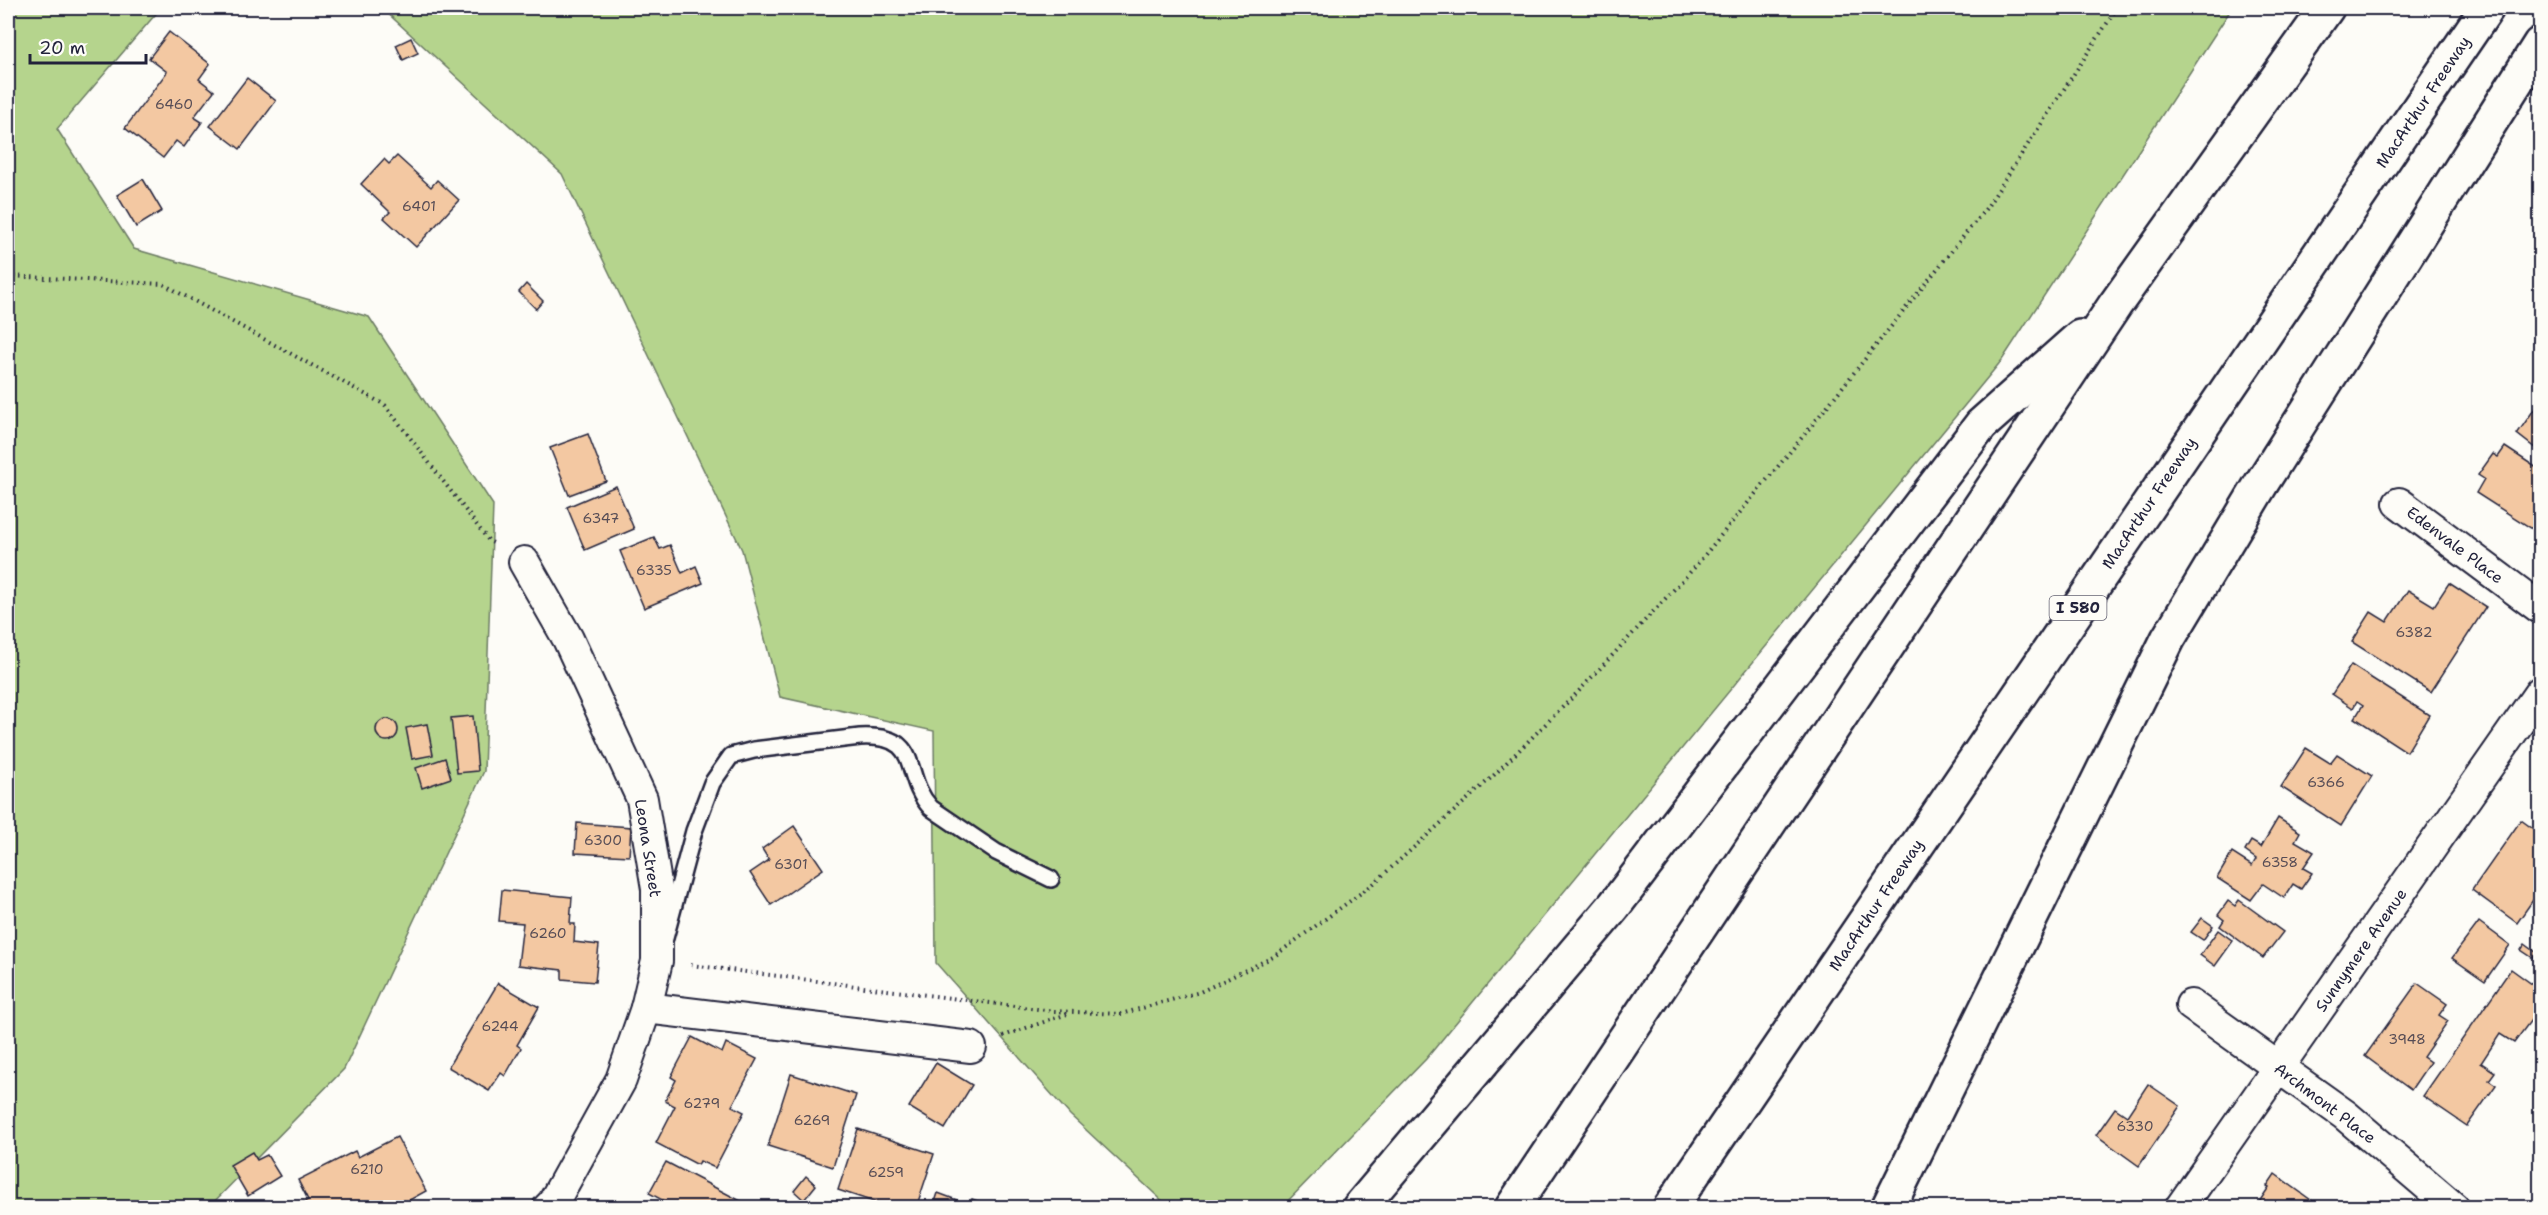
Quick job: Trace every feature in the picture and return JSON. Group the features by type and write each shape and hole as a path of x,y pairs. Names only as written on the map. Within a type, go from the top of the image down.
{"highway":[{"path":"1512,1208 2115,305 2327,8"},
{"name":"MacArthur Freeway","path":"1670,1208 2487,8"},
{"path":"1888,1208 2168,639 2261,484 2541,44"},
{"path":"1359,1208 1614,906 1982,425 2115,305"}],"street":[{"name":"Edenvale Place","path":"2399,503 2541,608"},
{"name":"Leona Street","path":"524,562 568,639 642,800 657,889 657,961 646,1008 621,1080 554,1206"},
{"name":"Sunnymere Avenue","path":"2180,1208 2541,692"},
{"name":"Archmont Place","path":"2191,1005 2345,1115 2454,1208"},
{"path":"646,1008 971,1047"}],"lane":[{"path":"657,961 671,924 694,831 711,783 731,756 742,753 860,737 877,736 896,742 905,751 923,799 931,808 996,852 1051,879"}],"path":[{"path":"657,961 1071,1012 1121,1014 1200,992 1273,957 1372,885 1491,778 1578,692 1694,568 1987,207 2117,8"},
{"path":"8,276 163,284 385,405 489,541 524,562"},
{"path":"971,1047 1071,1012"}],"green space":[{"path":"8,8 161,8 57,129 134,249 369,317 493,505 484,771 344,1069 209,1207 8,1207"},
{"path":"382,8 2232,8 2002,360 1426,1059 1281,1208 1169,1207 1070,1115 936,963 934,731 780,697 742,550 562,174"}],"building":[{"path":"169,32 210,64 199,79 214,91 194,117 202,122 184,147 176,141 163,158 125,128 167,72 149,58"},
{"path":"411,38 418,53 403,60 396,45"},
{"path":"247,78 276,101 240,149 210,126"},
{"path":"397,156 431,187 437,180 459,200 416,247 384,218 390,212 361,184 384,159 389,164"},
{"path":"143,179 162,211 136,227 117,195"},
{"path":"526,284 543,301 536,309 519,292"},
{"path":"2540,401 2540,452 2517,434"},
{"path":"588,434 606,481 569,495 550,448"},
{"path":"2505,447 2540,470 2540,534 2476,493 2484,479 2478,475 2493,454 2498,457"},
{"path":"616,486 634,529 585,550 567,507"},
{"path":"654,537 660,549 670,545 682,573 696,566 703,583 644,608 620,551"},
{"path":"2449,583 2486,607 2431,692 2352,642 2371,612 2387,622 2408,590 2434,606"},
{"path":"2351,665 2429,715 2407,752 2355,718 2363,705 2357,701 2353,708 2332,694"},
{"path":"473,716 478,771 457,773 451,718"},
{"path":"387,719 395,722 398,730 395,738 387,741 379,738 376,730 379,722"},
{"path":"427,724 433,755 412,759 406,728"},
{"path":"2306,748 2330,763 2337,754 2372,776 2341,826 2281,787"},
{"path":"445,758 451,778 422,788 416,768"},
{"path":"2278,818 2300,832 2295,841 2314,852 2303,868 2312,873 2301,889 2293,884 2284,898 2263,884 2251,900 2217,878 2232,853 2252,866 2256,859 2245,851 2251,841 2261,847"},
{"path":"2521,820 2540,834 2540,890 2517,923 2472,890"},
{"path":"577,823 631,827 629,856 575,853"},
{"path":"794,826 823,869 771,905 750,873 769,860 762,849"},
{"path":"502,890 572,897 570,924 575,924 574,942 599,945 595,982 562,979 562,970 518,965 523,923 499,921"},
{"path":"2239,900 2283,932 2263,958 2220,926 2224,920 2218,915 2228,901 2235,906"},
{"path":"2202,918 2213,926 2203,940 2191,932"},
{"path":"2479,922 2510,945 2485,981 2452,958"},
{"path":"2218,930 2233,941 2215,966 2200,955"},
{"path":"2525,944 2537,953 2533,958 2521,950"},
{"path":"2511,969 2540,990 2540,1024 2539,1026 2531,1020 2514,1043 2500,1034 2481,1063 2495,1072 2489,1080 2496,1085 2467,1126 2423,1096"},
{"path":"498,983 539,1007 517,1045 521,1048 505,1076 501,1073 489,1091 448,1067"},
{"path":"2417,983 2447,1004 2439,1015 2448,1021 2423,1057 2430,1062 2411,1090 2365,1056"},
{"path":"692,1037 722,1053 726,1043 757,1059 732,1106 744,1112 715,1168 700,1161 698,1165 656,1143 675,1106 665,1101 676,1080 671,1077"},
{"path":"936,1063 972,1085 945,1129 909,1107"},
{"path":"791,1074 856,1095 833,1167 768,1146"},
{"path":"2148,1084 2180,1106 2139,1166 2096,1135 2115,1108 2127,1116"},
{"path":"858,1129 934,1154 916,1208 892,1208 838,1190"},
{"path":"397,1137 426,1191 395,1208 293,1208 308,1200 298,1180 355,1151 358,1157"},
{"path":"252,1152 257,1160 267,1155 280,1176 248,1196 230,1165"},
{"path":"666,1162 754,1208 671,1208 672,1205 649,1193"},
{"path":"2275,1174 2322,1208 2255,1208"},
{"path":"806,1176 816,1185 804,1200 794,1191"},
{"path":"938,1193 970,1205 972,1199 997,1208 933,1208"}]}
